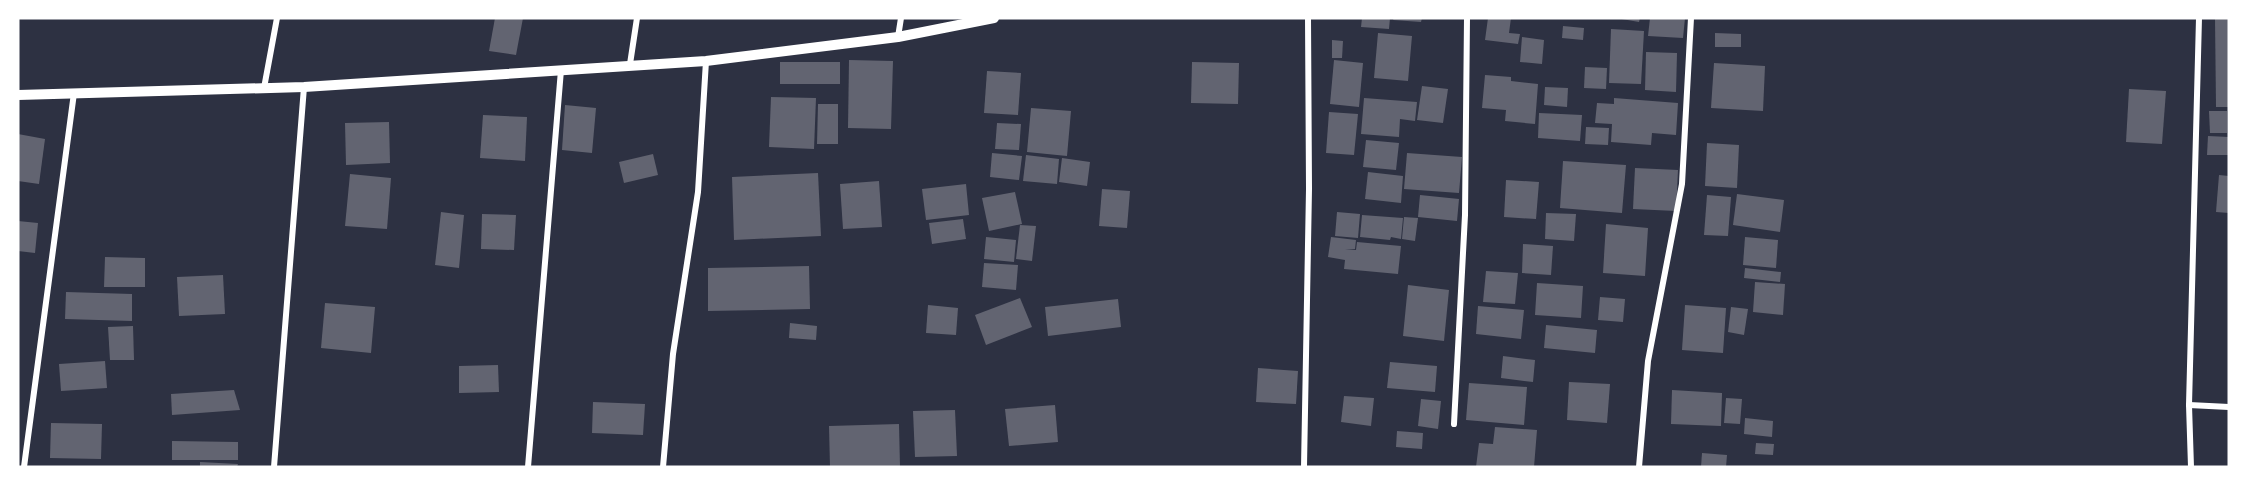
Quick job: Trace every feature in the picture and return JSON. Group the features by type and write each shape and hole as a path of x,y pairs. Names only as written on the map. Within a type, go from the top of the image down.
{"street":[{"path":"264,88 277,18"},
{"path":"630,64 638,18"},
{"path":"898,37 901,18"},
{"path":"18,95 304,87 630,64 706,61 898,37 994,18"},
{"path":"1304,467 1309,189 1308,18"},
{"path":"1454,424 1465,215 1467,18"},
{"path":"1639,467 1648,361 1682,184 1691,18"},
{"path":"2191,467 2189,405 2199,18"},
{"path":"663,467 673,354 698,192 706,61"},
{"path":"528,467 561,70"},
{"path":"274,467 304,87"},
{"path":"24,467 74,93"},
{"path":"2189,405 2229,407"}],"building":[{"path":"495,18 523,18 516,55 489,51"},
{"path":"1362,18 1390,18 1389,29 1361,27"},
{"path":"1394,18 1422,18 1421,22 1393,20"},
{"path":"1488,18 1511,18 1509,33 1520,34 1518,44 1485,40"},
{"path":"1616,18 1640,18 1639,22"},
{"path":"1650,18 1685,18 1683,38 1648,36"},
{"path":"2215,18 2229,18 2229,107 2216,107"},
{"path":"1563,26 1584,28 1583,40 1562,38"},
{"path":"1611,29 1644,31 1641,84 1609,83"},
{"path":"1378,33 1412,36 1408,81 1374,78"},
{"path":"1715,33 1741,34 1741,47 1715,47"},
{"path":"1522,37 1544,40 1542,64 1520,62"},
{"path":"1332,40 1343,41 1342,58 1332,58"},
{"path":"1646,52 1677,53 1676,92 1645,90"},
{"path":"849,60 893,61 891,129 848,128"},
{"path":"1334,60 1363,63 1359,107 1330,104"},
{"path":"780,62 840,62 840,84 780,84"},
{"path":"1192,62 1239,63 1238,104 1191,103"},
{"path":"1714,63 1765,66 1763,111 1711,108"},
{"path":"1585,67 1607,68 1606,89 1584,88"},
{"path":"987,71 1021,73 1018,115 984,113"},
{"path":"1485,75 1511,77 1511,81 1538,84 1535,124 1505,121 1506,110 1482,108"},
{"path":"1422,86 1448,89 1443,123 1417,120"},
{"path":"1545,87 1568,88 1567,107 1544,105"},
{"path":"2129,89 2166,91 2162,144 2126,142"},
{"path":"771,97 816,98 814,149 769,147"},
{"path":"1364,98 1417,102 1415,121 1400,119 1399,137 1361,134"},
{"path":"1614,98 1678,103 1676,135 1652,133 1651,145 1611,142 1612,124 1595,123 1597,103 1614,104"},
{"path":"818,104 838,104 838,144 817,144"},
{"path":"565,105 596,108 592,153 562,150"},
{"path":"1031,108 1071,111 1067,156 1027,152"},
{"path":"2209,111 2227,111 2227,133 2210,133"},
{"path":"1329,112 1358,114 1354,155 1326,153"},
{"path":"1539,113 1582,115 1580,141 1538,138"},
{"path":"483,115 527,117 525,161 480,158"},
{"path":"389,122 390,163 346,165 345,123"},
{"path":"997,123 1021,124 1019,150 995,149"},
{"path":"1586,127 1609,128 1608,145 1585,144"},
{"path":"18,134 45,139 39,184 18,181"},
{"path":"2208,136 2229,137 2229,155 2207,155"},
{"path":"1366,140 1399,143 1396,170 1363,167"},
{"path":"1707,143 1739,145 1737,188 1705,186"},
{"path":"992,153 1022,156 1019,180 990,177"},
{"path":"1407,153 1462,157 1459,193 1404,189"},
{"path":"653,154 658,175 624,183 619,162"},
{"path":"1026,155 1059,159 1057,184 1023,181"},
{"path":"1062,158 1090,162 1087,186 1059,182"},
{"path":"1563,161 1626,165 1622,213 1560,208"},
{"path":"1635,168 1678,170 1676,211 1633,209"},
{"path":"1368,172 1403,176 1401,203 1365,199"},
{"path":"818,173 821,236 734,240 732,177"},
{"path":"350,174 391,178 387,229 345,226"},
{"path":"2219,175 2229,176 2229,213 2216,212"},
{"path":"1506,180 1539,182 1536,219 1504,217"},
{"path":"879,181 882,227 843,229 840,184"},
{"path":"966,184 969,215 926,220 922,189"},
{"path":"1102,189 1130,191 1127,228 1099,226"},
{"path":"1015,192 1022,224 989,231 982,198"},
{"path":"1737,194 1784,200 1780,232 1733,225"},
{"path":"1420,195 1459,199 1457,221 1418,217"},
{"path":"1707,195 1731,197 1728,236 1704,235"},
{"path":"441,212 464,215 459,268 435,265"},
{"path":"1337,212 1360,214 1358,238 1335,236"},
{"path":"1546,213 1576,214 1574,241 1545,239"},
{"path":"482,214 516,215 514,250 481,249"},
{"path":"1362,215 1403,218 1401,239 1360,237"},
{"path":"1404,217 1418,218 1415,241 1402,239"},
{"path":"963,219 966,239 932,244 929,223"},
{"path":"18,221 38,223 35,253 18,251"},
{"path":"1606,224 1648,228 1645,276 1603,273"},
{"path":"1020,225 1036,226 1032,261 1016,259"},
{"path":"986,237 1016,240 1014,262 984,259"},
{"path":"1331,237 1356,240 1355,249 1345,249 1356,250 1357,242 1401,246 1398,274 1344,269 1345,260 1328,257"},
{"path":"1745,237 1778,240 1776,268 1743,265"},
{"path":"1523,244 1553,246 1551,275 1522,273"},
{"path":"105,257 145,258 145,287 104,287"},
{"path":"984,263 1018,265 1016,290 982,287"},
{"path":"809,266 810,309 708,311 708,268"},
{"path":"1745,268 1781,272 1780,282 1744,278"},
{"path":"1486,271 1518,273 1515,304 1483,302"},
{"path":"223,275 225,314 179,316 177,277"},
{"path":"1755,282 1785,284 1783,315 1753,312"},
{"path":"1537,283 1583,286 1581,318 1535,315"},
{"path":"1408,285 1449,290 1444,341 1403,336"},
{"path":"66,292 132,294 132,321 65,319"},
{"path":"1600,297 1625,299 1623,322 1598,320"},
{"path":"1020,298 1032,327 986,345 975,315"},
{"path":"1118,299 1121,327 1048,336 1045,307"},
{"path":"325,303 375,307 371,353 321,348"},
{"path":"928,305 958,308 956,335 926,333"},
{"path":"1685,305 1726,308 1723,353 1682,350"},
{"path":"1478,306 1524,310 1521,339 1476,334"},
{"path":"1731,307 1748,309 1744,335 1728,332"},
{"path":"790,323 817,326 816,340 789,338"},
{"path":"1546,325 1597,330 1595,353 1544,348"},
{"path":"133,326 134,360 110,360 108,327"},
{"path":"1503,356 1535,360 1533,382 1501,378"},
{"path":"105,361 107,388 61,391 59,364"},
{"path":"1390,362 1437,366 1435,392 1387,388"},
{"path":"498,365 499,392 459,393 459,366"},
{"path":"1258,368 1298,371 1296,404 1256,402"},
{"path":"1569,382 1610,384 1607,423 1567,420"},
{"path":"1469,383 1527,387 1524,425 1466,420"},
{"path":"234,390 240,410 172,415 171,394"},
{"path":"1672,390 1722,393 1721,426 1671,424"},
{"path":"1344,396 1374,398 1371,426 1341,422"},
{"path":"1726,398 1742,399 1740,424 1724,423"},
{"path":"1421,399 1441,401 1438,429 1418,426"},
{"path":"593,402 645,404 643,435 592,433"},
{"path":"1055,405 1058,442 1009,446 1005,409"},
{"path":"955,410 957,456 915,457 913,411"},
{"path":"1745,418 1773,421 1772,437 1744,434"},
{"path":"51,423 102,424 101,459 50,458"},
{"path":"899,424 900,467 830,467 829,426"},
{"path":"1495,427 1537,430 1534,467 1476,467 1479,443 1493,444"},
{"path":"1397,431 1423,433 1422,449 1396,447"},
{"path":"172,441 238,442 238,460 172,460"},
{"path":"1756,443 1774,444 1773,455 1755,454"},
{"path":"1702,453 1727,455 1726,467 1701,467"},
{"path":"200,462 238,464 237,467 200,467"}]}
